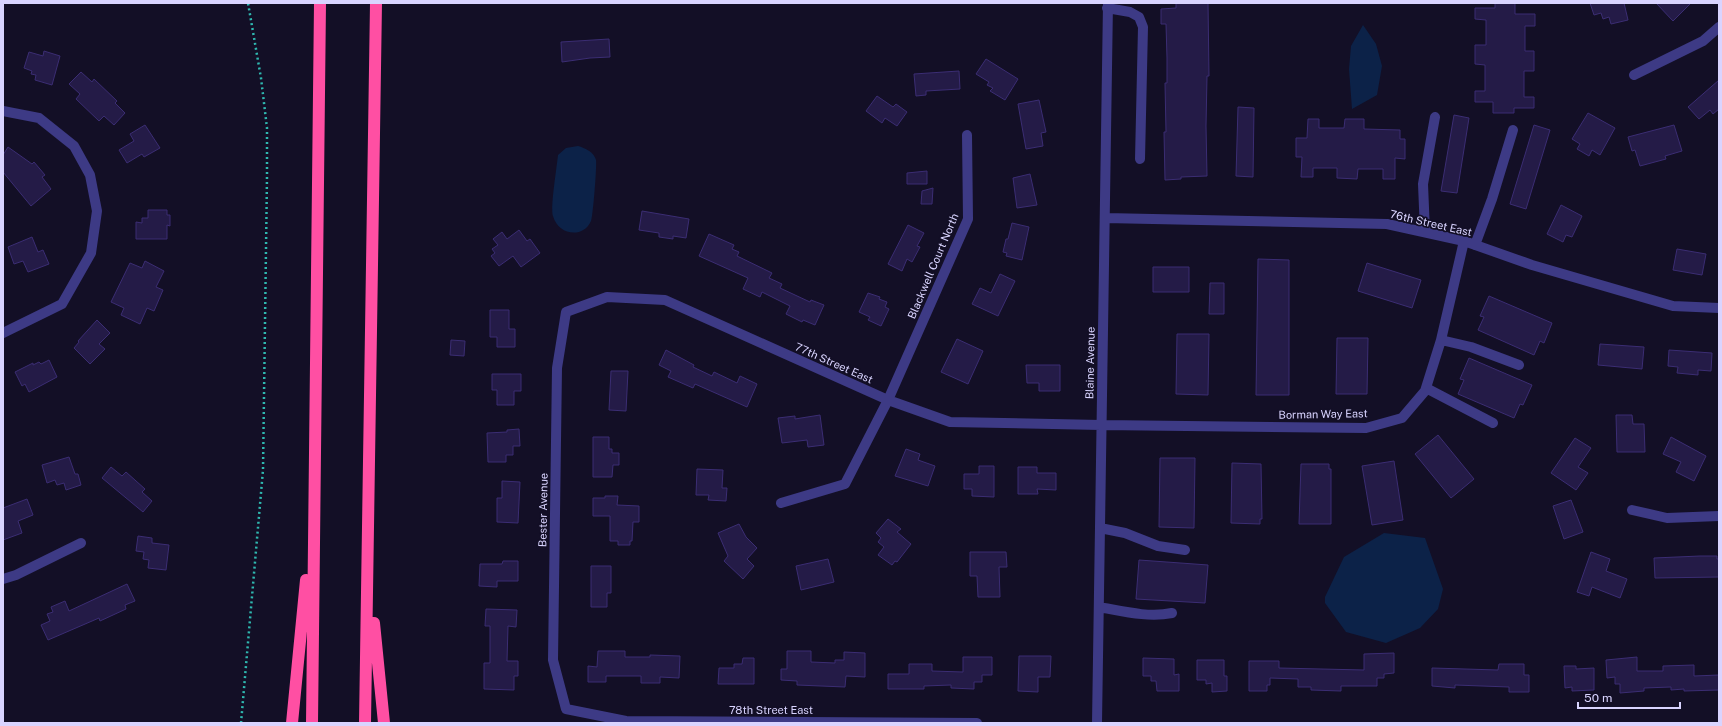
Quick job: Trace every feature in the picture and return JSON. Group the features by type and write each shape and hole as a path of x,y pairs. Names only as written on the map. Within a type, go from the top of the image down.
{"highway":[{"path":"312,723 320,3"},
{"path":"366,723 376,3"},
{"path":"292,723 314,503"},
{"path":"368,566 384,723"}],"street":[{"path":"1108,6 1130,12 1139,17 1143,27 1140,159"},
{"name":"Blaine Avenue","path":"1097,723 1108,6"},
{"path":"1634,75 1703,41 1719,27"},
{"path":"3,111 39,118 74,146 90,176 97,211 91,253 62,304 3,333"},
{"path":"1425,232 1423,184 1435,117"},
{"path":"1475,245 1492,199 1513,130"},
{"name":"Blackwell Court North","path":"782,503 845,484 888,400 968,219 967,135"},
{"name":"76th Street East","path":"1105,218 1387,224 1464,241 1532,265 1673,306 1719,308"},
{"name":"Borman Way East","path":"1101,425 1366,428 1402,418 1426,388 1441,340 1464,241"},
{"name":"77th Street East","path":"566,312 607,297 665,300 888,400 950,422 1101,425"},
{"name":"Bester Avenue","path":"566,312 557,368 553,660 566,709"},
{"path":"1441,340 1471,347 1519,365"},
{"path":"1426,388 1493,424"},
{"path":"1632,510 1667,518 1719,516"},
{"path":"1100,528 1124,533 1158,546 1185,550"},
{"path":"3,579 16,575 81,543"},
{"path":"1099,608 1151,615 1172,613"},
{"name":"78th Street East","path":"566,709 626,721 977,723"}],"path":[{"path":"242,723 263,470 267,176 267,128 261,78 248,3"}],"water":[{"path":"1363,25 1376,44 1382,66 1377,95 1352,109 1349,69 1351,46"},
{"path":"578,146 586,149 595,157 595,191 591,221 587,227 582,230 571,232 565,231 556,222 552,212 553,197 558,155 566,148"},
{"path":"1384,533 1425,538 1443,589 1438,609 1420,628 1386,643 1346,632 1325,603 1325,597 1344,557"}],"building":[{"path":"1176,3 1208,3 1209,76 1207,76 1206,126 1207,176 1181,177 1181,179 1165,180 1164,132 1166,132 1165,83 1167,83 1167,58 1166,24 1161,24 1161,9 1176,8"},
{"path":"1495,3 1515,3 1515,14 1535,14 1535,26 1525,26 1525,51 1534,51 1534,71 1524,71 1524,97 1534,97 1534,108 1514,108 1514,113 1493,113 1493,102 1475,102 1475,91 1485,91 1485,65 1475,64 1475,45 1486,45 1486,20 1475,19 1475,8 1495,8"},
{"path":"1590,3 1624,3 1628,20 1611,24 1609,17 1603,19 1601,13 1594,15"},
{"path":"1656,3 1691,3 1673,21"},
{"path":"609,39 610,57 562,62 561,42"},
{"path":"44,51 60,56 52,85 35,80 36,75 31,74 32,71 24,68 29,52 43,56"},
{"path":"986,59 1018,79 1005,100 990,91 993,88 987,85 989,82 976,74"},
{"path":"959,71 960,89 926,91 926,95 916,96 914,74"},
{"path":"81,72 92,82 94,79 117,101 115,103 125,113 114,125 104,116 99,121 76,99 80,94 69,84"},
{"path":"1719,80 1719,109 1713,114 1710,110 1699,119 1688,107"},
{"path":"877,96 893,107 896,104 907,112 897,126 885,118 882,123 866,111"},
{"path":"1039,100 1046,132 1041,133 1043,146 1026,149 1018,104"},
{"path":"1238,107 1254,108 1253,177 1236,176"},
{"path":"1588,113 1615,128 1600,155 1592,150 1589,156 1577,149 1580,144 1572,139"},
{"path":"1454,115 1469,118 1457,193 1441,191"},
{"path":"1308,119 1319,119 1319,128 1344,128 1345,119 1364,119 1364,129 1400,130 1400,139 1405,139 1405,159 1395,158 1395,179 1383,179 1383,169 1358,169 1357,179 1337,178 1337,168 1313,168 1313,177 1301,177 1302,157 1296,157 1296,138 1307,138"},
{"path":"145,125 160,148 144,157 142,154 127,163 119,150 134,141 130,134"},
{"path":"1534,125 1550,130 1526,209 1510,204"},
{"path":"1674,125 1682,151 1665,156 1666,159 1640,166 1635,150 1632,151 1628,137"},
{"path":"8,147 32,164 34,162 45,175 42,177 51,189 31,206 3,172 3,155"},
{"path":"927,171 927,184 907,184 907,173"},
{"path":"1030,174 1037,205 1017,208 1013,178"},
{"path":"933,188 932,204 921,204 922,191"},
{"path":"1561,205 1582,216 1572,237 1566,235 1563,242 1547,234"},
{"path":"148,210 167,210 167,215 170,215 170,226 167,225 167,239 136,239 136,222 142,223 142,218 148,218"},
{"path":"642,211 689,219 686,238 673,236 673,239 659,237 659,233 639,230"},
{"path":"1012,223 1029,227 1022,260 1006,256 1007,253 1003,252"},
{"path":"908,225 924,233 917,246 920,247 912,262 907,259 902,271 888,264"},
{"path":"519,230 527,241 530,239 540,253 521,267 513,256 499,266 491,256 495,253 492,249 498,245 493,239 502,232 507,239"},
{"path":"709,234 734,245 732,249 739,252 737,256 772,273 769,278 782,284 780,288 810,302 811,300 824,305 815,325 803,320 802,322 786,314 790,306 762,292 760,297 743,289 748,278 699,256"},
{"path":"32,237 38,252 43,250 49,264 28,272 23,261 14,264 8,247"},
{"path":"1677,249 1706,254 1702,275 1673,270"},
{"path":"1258,259 1289,260 1289,395 1256,395"},
{"path":"145,261 164,271 156,287 163,290 154,311 147,308 140,324 121,315 124,308 111,302 130,263 142,268"},
{"path":"1367,263 1421,280 1412,308 1358,291"},
{"path":"1153,267 1189,267 1189,292 1153,292"},
{"path":"1000,274 1015,281 998,316 972,304 980,288 991,293"},
{"path":"1210,283 1224,283 1224,314 1209,314"},
{"path":"868,293 880,297 879,299 887,302 885,307 889,309 881,326 868,320 870,317 859,312"},
{"path":"1489,296 1552,323 1544,343 1540,341 1534,355 1478,330 1484,317 1480,316"},
{"path":"490,310 509,310 509,329 515,329 515,347 497,347 497,337 490,337"},
{"path":"97,320 110,333 99,344 105,349 90,364 74,348 79,342 78,341"},
{"path":"1177,334 1209,334 1208,395 1176,394"},
{"path":"1337,338 1368,338 1367,394 1336,394"},
{"path":"957,339 983,351 968,384 941,372"},
{"path":"451,340 465,341 464,356 450,355"},
{"path":"1600,344 1644,347 1642,369 1598,365"},
{"path":"666,350 694,365 693,367 712,376 714,372 737,383 740,376 757,384 747,407 695,384 693,388 668,377 671,371 659,365"},
{"path":"1669,350 1712,353 1711,371 1698,370 1698,375 1677,373 1678,367 1668,366"},
{"path":"1469,358 1532,385 1523,405 1520,404 1514,418 1458,394 1464,380 1460,379"},
{"path":"49,360 57,377 29,392 25,384 22,386 15,372 33,363 33,365 39,362 41,364"},
{"path":"1026,365 1060,365 1060,391 1039,391 1039,383 1027,383"},
{"path":"611,371 628,371 626,411 609,410"},
{"path":"492,374 521,374 521,391 514,391 514,405 497,405 497,390 492,390"},
{"path":"820,415 824,445 808,447 807,440 782,443 778,418 795,416 795,419"},
{"path":"1616,415 1632,415 1633,424 1644,424 1645,452 1617,452"},
{"path":"519,429 520,446 513,446 513,455 506,455 506,462 488,462 487,433 507,432 507,430"},
{"path":"1438,435 1474,479 1451,498 1415,454"},
{"path":"593,437 609,437 609,449 612,449 612,453 619,453 619,465 613,465 612,477 593,477"},
{"path":"1671,437 1706,456 1694,481 1676,472 1681,462 1663,454"},
{"path":"1575,438 1591,448 1578,467 1588,473 1576,490 1551,473"},
{"path":"906,449 920,454 918,460 935,466 928,486 895,476"},
{"path":"69,457 75,474 78,474 81,485 66,490 64,483 57,485 55,480 47,483 42,465"},
{"path":"1160,458 1195,458 1194,528 1159,527"},
{"path":"1394,461 1403,520 1372,525 1362,466"},
{"path":"1232,463 1261,464 1262,519 1260,519 1260,524 1231,523"},
{"path":"1301,464 1329,464 1329,469 1331,469 1331,524 1299,524"},
{"path":"979,466 994,466 994,497 972,496 972,489 964,489 964,474 979,474"},
{"path":"111,467 122,476 126,472 145,489 142,492 152,501 143,512 102,478"},
{"path":"1018,467 1037,467 1037,473 1056,473 1056,490 1037,489 1038,494 1018,494"},
{"path":"697,469 723,470 722,488 727,488 726,501 708,500 709,495 696,495"},
{"path":"502,481 520,482 518,523 497,522 497,498 502,498"},
{"path":"605,496 618,496 617,505 639,506 639,522 633,522 632,541 630,541 630,545 618,545 618,541 610,541 610,516 593,516 593,498 605,498"},
{"path":"27,499 33,515 18,521 22,533 3,540 3,508"},
{"path":"1571,500 1583,532 1564,539 1553,506"},
{"path":"888,519 901,529 897,532 911,544 897,562 895,561 892,565 878,555 884,547 878,542 881,538 876,533"},
{"path":"739,524 746,537 757,548 747,559 754,566 743,579 724,561 728,556 718,533"},
{"path":"138,536 152,538 152,543 169,545 166,570 148,568 149,560 143,559 144,552 136,551"},
{"path":"970,552 1006,552 1007,567 999,567 1000,597 978,597 977,576 970,576"},
{"path":"1591,552 1610,559 1606,571 1627,579 1620,598 1592,587 1589,596 1577,592"},
{"path":"1717,556 1717,559 1719,559 1719,577 1655,578 1654,558"},
{"path":"828,559 834,582 801,590 796,566"},
{"path":"1139,560 1208,565 1205,603 1136,599"},
{"path":"503,561 518,561 518,581 497,581 497,587 479,586 480,564 502,564"},
{"path":"591,566 611,566 611,593 607,593 607,607 591,607"},
{"path":"127,584 135,601 125,605 126,609 100,621 99,618 48,640 41,625 50,621 47,614 53,612 51,607 65,601 69,611"},
{"path":"486,609 517,610 516,627 508,626 507,661 518,661 518,676 514,676 514,690 484,689 484,663 490,663 490,626 485,626"},
{"path":"598,651 625,651 625,657 650,657 650,655 680,656 679,678 660,677 660,683 641,683 641,676 606,676 606,682 588,682 588,666 597,667"},
{"path":"787,651 811,651 811,662 835,663 835,660 844,660 844,652 865,653 865,677 846,676 845,687 797,685 797,681 781,680 781,669 787,669"},
{"path":"1394,653 1394,673 1384,674 1384,678 1377,678 1377,686 1341,686 1341,691 1311,690 1311,687 1298,687 1298,679 1270,678 1270,685 1267,685 1267,691 1249,691 1249,661 1279,661 1279,668 1364,670 1364,654"},
{"path":"1019,656 1051,656 1050,677 1038,677 1038,692 1018,691"},
{"path":"963,657 992,657 992,675 982,675 982,682 974,682 974,689 951,688 951,685 924,686 924,689 888,689 888,674 909,674 909,664 932,664 932,671 963,672"},
{"path":"1637,657 1637,671 1663,671 1663,666 1694,665 1694,676 1719,675 1719,690 1684,691 1684,689 1671,690 1671,687 1644,688 1644,691 1620,693 1620,684 1615,684 1615,677 1607,678 1606,660"},
{"path":"743,658 754,658 754,684 718,684 719,668 734,668 734,664 742,664"},
{"path":"1143,658 1174,659 1174,675 1179,674 1179,691 1157,691 1156,681 1151,681 1151,676 1143,676"},
{"path":"1197,660 1224,660 1224,676 1227,676 1227,691 1212,692 1212,683 1206,684 1206,680 1197,680"},
{"path":"1499,664 1524,664 1524,675 1529,675 1529,692 1509,692 1509,687 1455,685 1455,688 1432,686 1432,668 1498,670"},
{"path":"1564,666 1576,666 1576,669 1594,668 1594,690 1572,691 1572,687 1565,688"}]}
